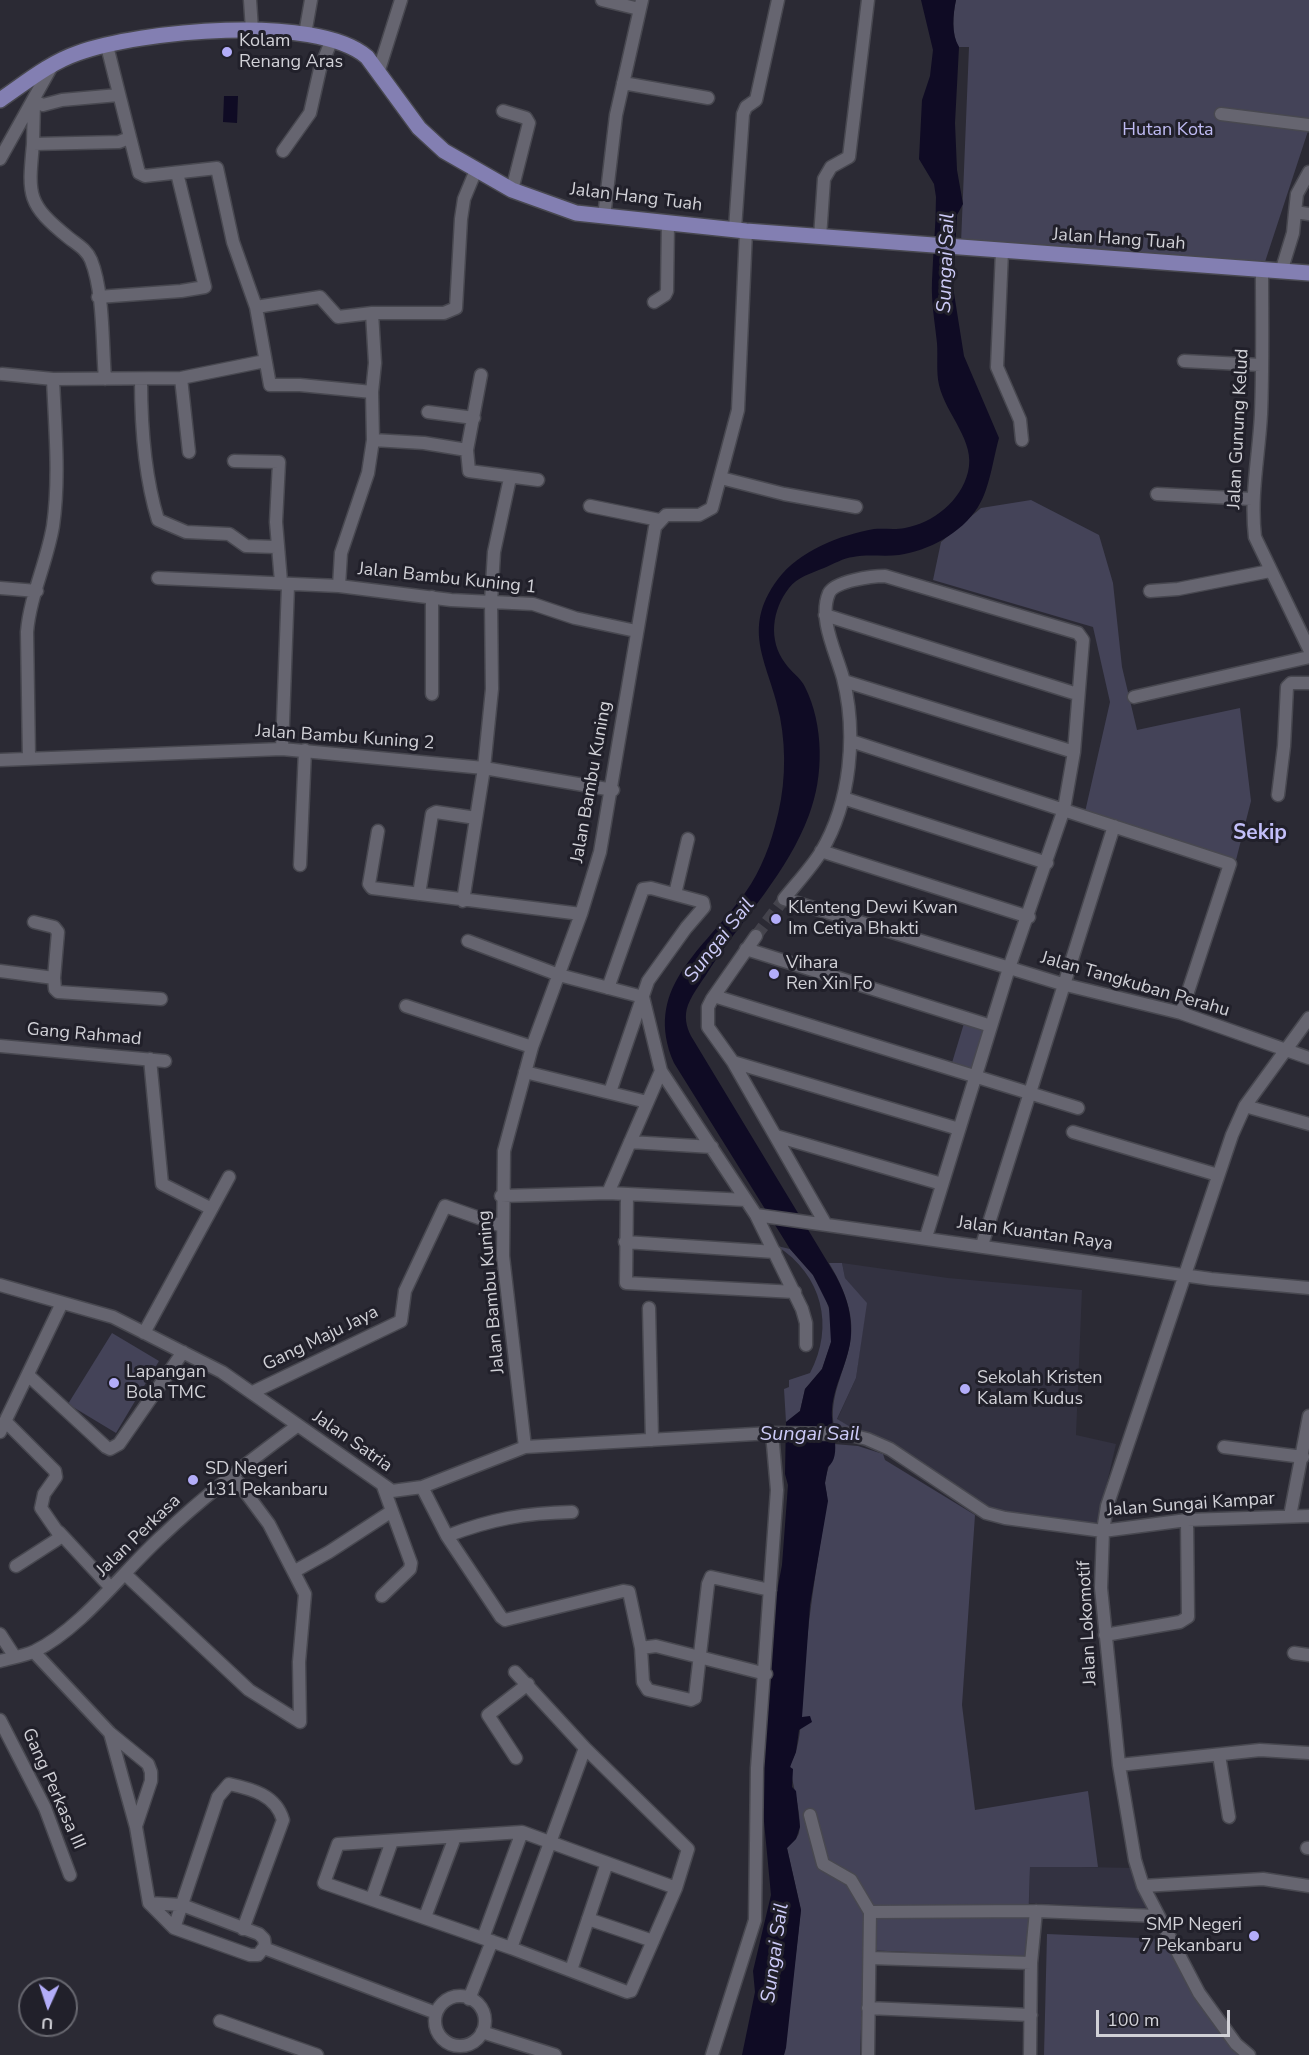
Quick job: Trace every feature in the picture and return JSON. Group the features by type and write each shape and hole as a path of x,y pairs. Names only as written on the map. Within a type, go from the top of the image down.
{"main road":[{"name":"Jalan Hang Tuah","path":"0,100 54,63 79,52 191,32 252,30 305,34 333,39 358,50 419,128 444,151 512,190 546,204 604,217 741,230 1309,273"}],"street":[{"path":"250,0 252,30"},
{"path":"305,34 311,0"},
{"path":"378,73 400,0"},
{"path":"602,0 640,4 623,83 604,217"},
{"path":"590,506 659,520 674,513 699,515 712,508 738,410 743,114 746,107 756,100 778,0"},
{"path":"820,237 824,179 831,167 849,157 868,0"},
{"path":"283,151 310,112 320,69 333,39"},
{"path":"107,46 139,173 144,176 217,168 233,242 256,307 270,385 300,385 372,392"},
{"path":"0,159 54,63"},
{"path":"623,83 708,98"},
{"path":"34,101 43,105 118,95"},
{"path":"34,101 31,197 50,223 87,252 92,262 98,297 105,379"},
{"path":"503,111 526,118 529,123 512,190"},
{"path":"1221,114 1309,125"},
{"path":"33,144 119,142 129,138"},
{"path":"256,307 320,297 338,317 372,313 444,313 456,308 461,219 464,199 476,170"},
{"path":"1281,272 1293,232 1297,194 1309,172"},
{"path":"98,297 205,287 177,173"},
{"path":"1295,212 1309,214"},
{"path":"654,302 667,291 668,223"},
{"path":"1002,251 997,367 1020,420 1022,440"},
{"name":"Jalan Gunung Kelud","path":"1263,271 1261,415 1252,499 1255,537 1309,649"},
{"path":"339,586 341,553 368,473 373,440 372,392 375,363 372,313"},
{"path":"2,374 53,379 181,378 266,361"},
{"path":"1185,361 1261,365"},
{"path":"482,375 467,450 469,471 538,480"},
{"path":"181,378 189,453"},
{"path":"30,758 28,615 46,559 56,492 53,379"},
{"path":"141,379 141,424 152,502 158,520 186,532 229,534 246,546 276,547"},
{"path":"428,412 474,418"},
{"path":"373,440 424,443 467,450"},
{"path":"234,461 279,462 276,547 285,584 282,748"},
{"path":"463,901 484,768 492,689 491,602 494,552 510,478"},
{"path":"721,478 856,507"},
{"path":"1157,494 1252,499"},
{"name":"Jalan Bambu Kuning","path":"525,1448 502,1226 504,1150 532,1047 581,914 600,852 613,790 636,631 655,527 659,520"},
{"path":"1150,591 1178,589 1270,571"},
{"path":"926,1237 1010,968 1029,917 1064,809 1074,752 1083,640 1078,633 885,576 866,577 831,589 825,615 844,681 851,741 843,798 821,851 1029,917"},
{"name":"Jalan Bambu Kuning 1","path":"158,578 339,586 432,597 533,604 575,618 636,631"},
{"path":"0,588 37,591"},
{"path":"432,597 432,694"},
{"path":"825,615 1077,694"},
{"path":"1134,697 1309,657"},
{"path":"844,681 1074,752"},
{"path":"1278,795 1284,746 1287,687 1291,683 1309,683"},
{"path":"851,741 1230,864 1181,1013"},
{"name":"Jalan Bambu Kuning 2","path":"0,760 282,748 484,768 613,790"},
{"path":"300,865 305,750"},
{"path":"843,798 1047,863"},
{"path":"418,894 432,814 436,812 476,818"},
{"path":"982,1245 1062,984 1114,826"},
{"path":"378,831 369,884 372,888 581,914"},
{"path":"675,894 688,839"},
{"name":"Jalan Tangkuban Perahu","path":"821,851 784,899 1062,984 1181,1013 1309,1058"},
{"path":"608,988 643,889 647,887 703,902 704,907 663,958 648,981 610,1092"},
{"path":"34,922 54,927 58,932 54,978 55,989 58,992 161,999"},
{"path":"756,936 708,1007 708,1027 733,1062 825,1222"},
{"path":"468,941 559,975 643,997"},
{"path":"746,949 992,1026"},
{"path":"0,971 54,978"},
{"path":"714,996 1078,1108"},
{"path":"643,997 661,1071 746,1200 760,1215 795,1292 806,1323 806,1345"},
{"path":"406,1006 532,1047"},
{"name":"Jalan Lokomotif","path":"1249,2055 1236,2044 1200,1993 1156,1916 1135,1860 1119,1765 1105,1635 1101,1588 1103,1531 1107,1506 1135,1419 1218,1175 1245,1106 1284,1049 1309,1018"},
{"name":"Gang Rahmad","path":"0,1049 165,1061"},
{"path":"150,1059 162,1184 210,1208"},
{"path":"733,1062 959,1129"},
{"path":"525,1071 647,1102"},
{"path":"608,1193 661,1071"},
{"path":"1245,1106 1309,1124"},
{"path":"1073,1132 1218,1175"},
{"path":"776,1136 942,1184"},
{"path":"630,1142 712,1147"},
{"path":"144,1333 210,1208 229,1177"},
{"path":"501,1196 608,1193 746,1200"},
{"path":"627,1194 625,1242 625,1281 627,1284 795,1292"},
{"name":"Gang Maju Jaya","path":"253,1392 401,1320 405,1291 445,1206 502,1226"},
{"name":"Jalan Kuantan Raya","path":"760,1215 825,1222 1210,1279 1309,1288"},
{"path":"625,1242 775,1252"},
{"name":"Jalan Satria","path":"1,1288 113,1317 253,1392 383,1486 402,1491 422,1487 525,1448 776,1433"},
{"path":"62,1303 3,1427 55,1471 56,1477 44,1494 41,1508 59,1532 111,1588"},
{"path":"649,1308 652,1440"},
{"path":"29,1376 110,1449 119,1444 183,1353"},
{"path":"1290,1515 1303,1457 1309,1416"},
{"name":"Jalan Perkasa","path":"0,1661 34,1652 63,1631 111,1588 161,1536 232,1474 297,1426"},
{"path":"712,2055 755,1920 757,1768 766,1674 777,1490 776,1433"},
{"name":"Jalan Sungai Kampar","path":"776,1433 847,1434 867,1439 890,1449 995,1516 1103,1531 1187,1520 1309,1516"},
{"path":"1224,1447 1303,1457"},
{"path":"125,1574 249,1690 300,1722 299,1662 305,1594 295,1570 268,1524 232,1474"},
{"path":"382,1596 410,1569 411,1563 383,1486"},
{"path":"422,1487 447,1536 501,1617 510,1620 627,1591 641,1648 645,1687 691,1700 698,1694 708,1584 711,1577 770,1590"},
{"path":"295,1570 392,1511"},
{"path":"447,1536 499,1518 531,1513 572,1512"},
{"path":"1105,1635 1180,1622 1188,1617 1187,1520"},
{"path":"16,1566 61,1537 59,1532"},
{"path":"0,1634 15,1657"},
{"path":"641,1648 656,1646 766,1674"},
{"path":"34,1652 110,1733 148,1764 152,1772 136,1827"},
{"path":"1294,1653 1309,1655"},
{"path":"515,1672 585,1748 687,1847 676,1888 631,1992 372,1898 324,1883 338,1844 522,1832 676,1888"},
{"path":"516,1758 488,1715 528,1684"},
{"name":"Gang Perkasa III","path":"0,1720 45,1808 70,1875"},
{"path":"110,1733 136,1827 149,1903 174,1928 250,1955 258,1954 264,1948"},
{"path":"510,1948 548,1841 585,1748"},
{"path":"1119,1765 1260,1750 1309,1753"},
{"path":"1219,1755 1229,1817"},
{"path":"174,1928 224,1788 229,1784 258,1791 275,1804 283,1820 243,1929"},
{"path":"810,1815 824,1864 851,1880 870,1912 868,2055"},
{"path":"469,1999 522,1832"},
{"path":"425,1917 455,1837"},
{"path":"372,1898 392,1841"},
{"path":"571,1970 607,1863"},
{"path":"1143,1886 1263,1879 1309,1886"},
{"path":"149,1903 182,1905 262,1936 264,1948"},
{"path":"870,1912 1036,1911 1156,1916"},
{"path":"1030,2055 1031,1963 1036,1911"},
{"path":"588,1919 653,1941"},
{"path":"264,1948 436,2013"},
{"path":"870,1958 1031,1963"},
{"path":"461,1997 469,1999 483,2012 482,2032 466,2045 450,2050 436,2028 436,2013 446,2001 461,1997"},
{"path":"868,2008 1031,2015"},
{"path":"220,2021 311,2054"},
{"path":"482,2032 555,2055"}],"shaded area":[{"name":"Sekolah Kristen Kalam Kudus","path":"842,1263 948,1278 1082,1290 1076,1435 1116,1444 1098,1522 1087,1525 988,1511 947,1479 837,1420 856,1378 866,1303 845,1278"},
{"path":"1030,1866 1134,1868 1138,1889 1147,1908 1029,1903"}],"green space":[{"name":"Hutan Kota","path":"956,0 1309,0 1309,128 1262,271 961,243 969,47 959,47 956,42 954,18"},
{"path":"1031,500 1099,535 1113,583 1122,667 1137,730 1240,708 1251,801 1236,860 1085,812 1110,702 1093,627 933,580 941,542 981,508"},
{"path":"965,1020 985,1026 971,1072 951,1066"},
{"path":"777,1246 790,1249 813,1275 825,1296 832,1319 831,1342 822,1369 805,1389 800,1411 786,1422 784,1389 789,1387 789,1380 810,1373 818,1355 822,1337 822,1320 820,1303 805,1271"},
{"path":"829,1263 842,1263 845,1278 867,1303 856,1378 837,1419 854,1429 834,1426 833,1406 849,1348 851,1326 848,1304"},
{"name":"Lapangan Bola TMC","path":"112,1333 159,1361 116,1433 68,1404"},
{"path":"834,1444 858,1446 883,1454 885,1460 975,1515 962,1705 975,1810 1088,1791 1098,1867 1030,1867 1027,1957 864,1950 860,2055 784,2055 801,1910 787,1848 798,1835 800,1826 790,1763 797,1750 800,1729 809,1620 827,1501 825,1483"},
{"path":"1047,1934 1163,1939 1198,1994 1245,2055 1044,2055"}],"water":[{"name":"Sungai Sail","path":"921,0 956,0 954,30 959,47 955,123 957,170 963,204 957,215 953,287 964,356 999,438 982,499 971,516 954,533 933,545 910,553 893,556 859,556 842,560 800,578 792,584 783,597 774,625 776,645 787,666 805,687 819,734 819,767 814,800 800,836 789,856 699,986 690,1000 686,1013 691,1036 836,1276 847,1302 851,1322 849,1350 833,1399 835,1455 828,1467 825,1483 828,1501 810,1605 802,1717 810,1716 812,1722 799,1730 796,1752 790,1767 793,1769 792,1787 796,1791 800,1827 796,1839 787,1848 801,1910 786,2048 784,2055 742,2055 755,1992 753,1971 771,1895 761,1790 775,1602 782,1565 788,1485 785,1474 786,1422 800,1411 805,1389 822,1369 831,1342 829,1307 813,1275 790,1249 674,1063 666,1038 665,1015 670,994 680,974 739,901 756,875 769,846 778,813 783,786 784,745 780,717 761,648 759,632 760,615 766,598 787,569 797,560 821,546 848,535 874,529 901,529 935,516 959,492 968,472 968,450 943,396 938,375 932,289 936,197 934,184 919,159 922,100 930,76 933,50"},
{"path":"224,96 238,96 237,123 223,122"}],"tunnel":[{"path":"756,936 784,899"}],"place":[{"name":"Kolam Renang Aras","path":"227,52"},
{"name":"Klenteng Dewi Kwan Im Cetiya Bhakti","path":"776,919"},
{"name":"Vihara Ren Xin Fo","path":"774,974"},
{"name":"Lapangan Bola TMC","path":"114,1383"},
{"name":"Sekolah Kristen Kalam Kudus","path":"965,1389"},
{"name":"SD Negeri 131 Pekanbaru","path":"193,1480"},
{"name":"SMP Negeri 7 Pekanbaru","path":"1254,1936"}],"district":[{"name":"Sekip","path":"1260,834"}]}
